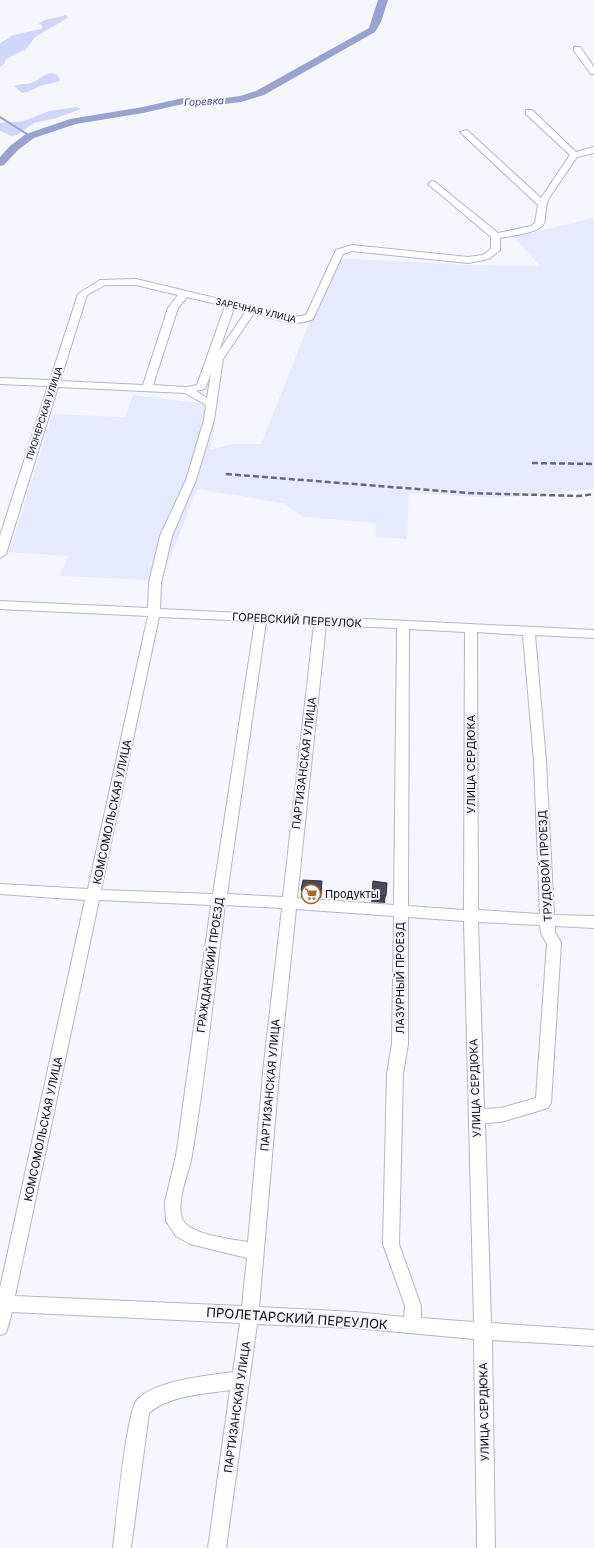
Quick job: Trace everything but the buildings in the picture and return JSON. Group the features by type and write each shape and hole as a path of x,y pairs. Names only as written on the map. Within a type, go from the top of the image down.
{"street":[{"path":"578,49 594,72"},
{"path":"529,112 574,155"},
{"path":"464,132 542,204"},
{"path":"432,184 496,236 534,228 539,224 542,204 559,175 574,155 594,150"},
{"name":"ЗАРЕЧНАЯ УЛИЦА","path":"102,282 136,282 294,320 304,320 310,317 339,252 352,248 468,260 486,257 495,250 496,236"},
{"name":"ПИОНЕРСКАЯ УЛИЦА","path":"0,554 83,294 102,282"},
{"path":"147,388 173,308 186,293"},
{"path":"0,381 187,390 201,387 230,305"},
{"name":"КОМСОМОЛЬСКАЯ УЛИЦА","path":"0,1327 2,1304 94,895 154,614 155,583 166,536 191,480 209,420 218,359 252,309"},
{"path":"187,390 211,404"},
{"name":"ГОРЕВСКИЙ ПЕРЕУЛОК","path":"0,605 104,609 154,614 594,634"},
{"name":"ГРАЖДАНСКИЙ ПРОЕЗД","path":"256,1252 196,1239 182,1230 174,1221 172,1202 184,1156 219,900 261,619"},
{"name":"ПАРТИЗАНСКАЯ УЛИЦА","path":"217,1548 250,1314 272,1063 288,903 320,621"},
{"name":"ЛАЗУРНЫЙ ПРОЕЗД","path":"403,625 400,1044 395,1074 391,1244 413,1306 412,1326"},
{"name":"УЛИЦА СЕРДЮКА","path":"471,628 471,915 483,1331 486,1548"},
{"name":"ТРУДОВОЙ ПРОЕЗД","path":"476,1117 501,1115 543,1103 554,943 548,933 547,921 540,761 529,631"},
{"path":"0,889 94,895 288,903 547,921 594,922"},
{"name":"ПРОЛЕТАРСКИЙ ПЕРЕУЛОК","path":"2,1304 250,1314 355,1320 412,1326 594,1338"},
{"path":"122,1548 138,1425 142,1408 152,1400 182,1390 241,1380"}],"shaded area":[{"path":"66,15 68,17 66,19 35,37 26,49 6,59 4,64 0,67 0,43 13,35 41,29 43,27 39,23 42,21"},
{"path":"50,73 56,74 60,81 40,86 28,92 22,93 14,86 31,83"},
{"path":"77,107 81,109 56,118 34,123 17,135 11,136 0,131 0,123 24,121 49,111"},
{"path":"594,218 594,489 497,498 409,493 407,539 375,537 376,523 303,517 283,503 197,489 160,584 151,580 60,576 68,556 9,552 53,414 125,417 133,395 206,404 206,419 216,420 210,450 231,444 261,444 335,258 470,265 540,266 514,237"}],"waterway":[{"name":"Горевка","path":"0,163 14,148 30,136 74,121 143,110 183,101 225,101 241,99 260,93 372,30 377,22 383,0"},
{"path":"0,117 30,136"}],"railway":[{"path":"532,463 594,464"},
{"path":"226,474 468,493 579,496 594,494"}],"place":[{"name":"Продукты","path":"311,894"}]}
